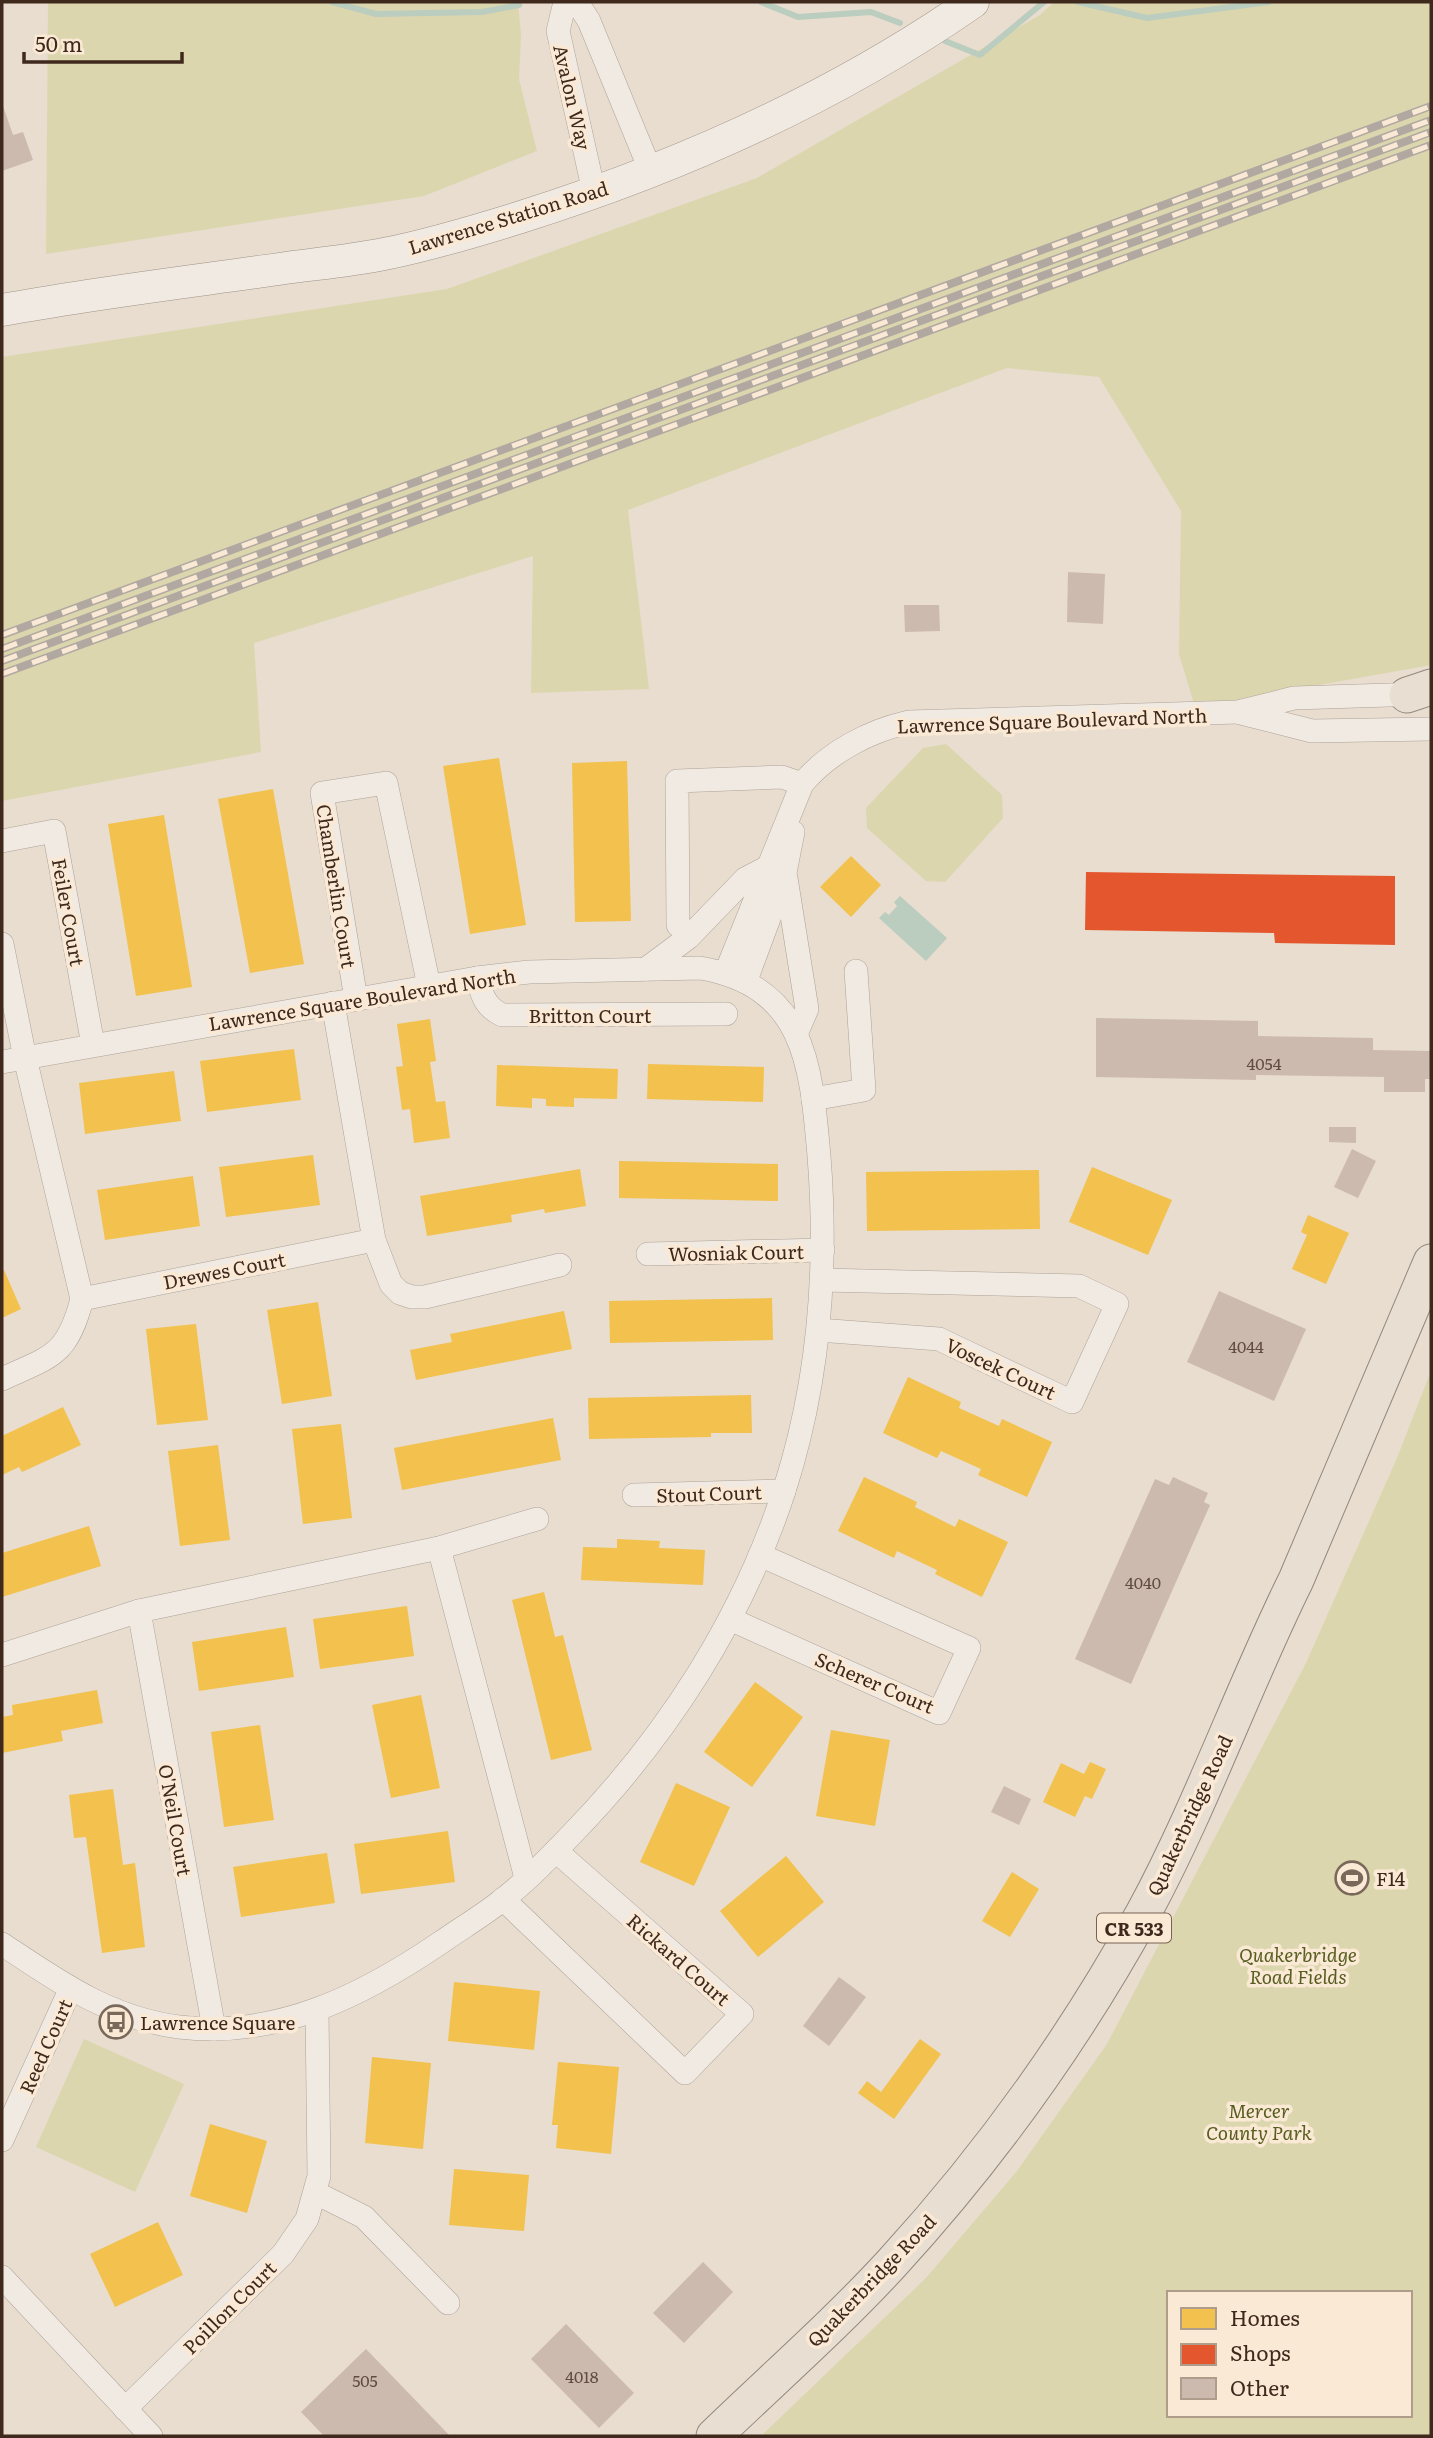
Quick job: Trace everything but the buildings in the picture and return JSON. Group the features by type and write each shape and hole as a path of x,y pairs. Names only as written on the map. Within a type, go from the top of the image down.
{"main road":[{"name":"Lawrence Station Road","path":"2,310 383,255 474,232 651,172 737,135 822,93 888,56 973,2"},
{"name":"CR 533","path":"1406,1324 1431,1253"},
{"name":"CR 533","path":"1406,1324 1431,1262"},
{"name":"Quakerbridge Road","path":"714,2436 854,2302 949,2199 1055,2059 1101,1986 1145,1910 1184,1831 1406,1324"}],"street":[{"name":"Avalon Way","path":"565,2 558,31 594,192"},
{"name":"Avalon Way","path":"577,2 589,21 651,172"},
{"name":"Lawrence Square Boulevard North","path":"802,784 810,774 856,740 882,728 909,722 1238,712 1294,698 1423,692"},
{"name":"Lawrence Square Boulevard North","path":"1238,712 1312,731 1431,729"},
{"path":"5,1949 70,1990 105,2007 143,2020 178,2027 250,2027 285,2021 317,2011 347,1998 415,1959 503,1899 556,1851 602,1803 642,1756 686,1695 730,1619 760,1555 784,1491 798,1440 818,1330 823,1250 822,1198 813,1099 797,1032 784,1011 766,994 736,976 777,871 802,784 782,777 677,781 678,925"},
{"name":"Chamberlin Court","path":"356,999 322,793 386,783 429,986"},
{"name":"Feiler Court","path":"2,841 54,831 93,1045"},
{"path":"646,969 688,937 745,879 777,871"},
{"path":"777,871 807,1009 797,1032"},
{"path":"2,944 25,1058 82,1299 75,1327 63,1344 49,1357 2,1379"},
{"name":"Lawrence Square Boulevard North","path":"2,1062 477,978 529,972 701,968 736,976"},
{"path":"813,1099 864,1090 856,971"},
{"name":"Britton Court","path":"477,978 483,1000 491,1010 502,1015 726,1014"},
{"path":"332,1003 374,1240 391,1284 400,1293 425,1297 560,1265"},
{"name":"Drewes Court","path":"82,1299 374,1240"},
{"name":"Wosniak Court","path":"648,1254 823,1250"},
{"name":"Voscek Court","path":"818,1330 939,1339 1072,1402 1117,1304 1079,1286 822,1280"},
{"name":"Stout Court","path":"634,1495 784,1491"},
{"path":"2,1656 139,1611 439,1548 537,1519"},
{"path":"439,1548 526,1878"},
{"name":"Scherer Court","path":"730,1619 939,1713 969,1648 760,1555"},
{"name":"O'Neil Court","path":"139,1611 214,2029"},
{"name":"Rickard Court","path":"503,1899 685,2073 741,2014 556,1851"},
{"name":"Reed Court","path":"2,2140 70,1990"},
{"name":"Poillon Court","path":"125,2409 283,2253 307,2219 316,2193 318,2176 317,2011"},
{"path":"316,2193 365,2217 448,2303"},
{"path":"2,2277 150,2436"}],"green space":[{"path":"48,2 518,2 521,35 519,79 537,151 424,196 46,254"},
{"path":"1054,2 1431,2 1431,665 1195,707 1179,654 1181,511 1099,377 1007,368 628,510 649,689 531,693 533,556 254,643 261,752 2,801 2,357 447,289 757,178 1040,15"},
{"path":"946,744 1002,795 1003,818 945,882 926,881 867,828 866,808 923,748"},
{"name":"Mercer County Park","path":"1431,1371 1431,2436 761,2436 926,2278 1017,2171 1107,2044 1306,1663 1397,1458"},
{"path":"84,2039 184,2084 135,2192 36,2147"}],"shaded area":[{"path":"900,896 947,938 926,961 879,918 885,912 889,915 897,906 894,902"}],"waterway":[{"path":"332,2 376,14 482,12 519,5"},
{"path":"761,2 798,17 871,12 900,23"},
{"path":"945,41 980,55 1044,2"},
{"path":"1078,2 1147,18 1269,2"}],"railway":[{"path":"2,635 1431,106"},
{"path":"2,649 1431,120"},
{"path":"2,661 1431,132"},
{"path":"2,674 1431,145"}],"place":[{"name":"F14","path":"1352,1878"},
{"name":"Lawrence Square","path":"116,2022"}],"park label":[{"name":"Quakerbridge Road Fields","path":"1298,1965"}]}
